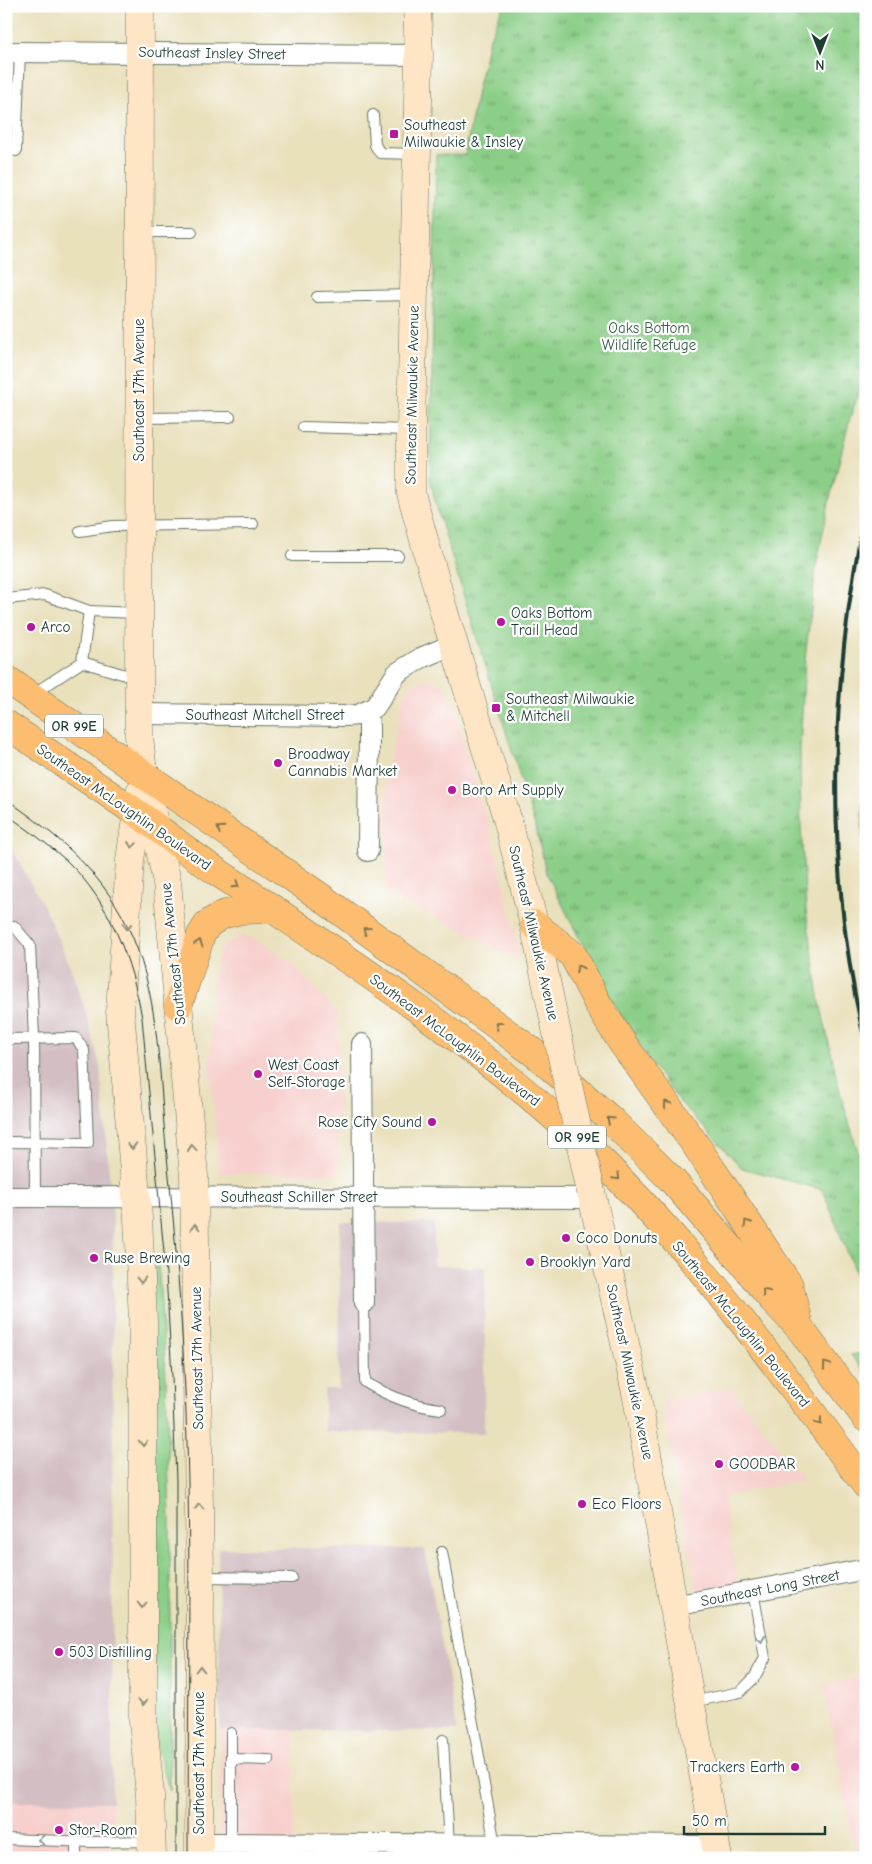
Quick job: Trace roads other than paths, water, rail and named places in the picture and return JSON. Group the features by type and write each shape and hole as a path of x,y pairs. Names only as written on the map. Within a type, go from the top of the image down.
{"highway":[{"name":"OR 99E","path":"6,679 143,773 208,821 322,898 537,1055 612,1121 672,1180 772,1300 799,1327 866,1418"},
{"name":"Southeast McLoughlin Boulevard","path":"6,724 460,1041 572,1132 618,1177 695,1264 758,1341 866,1485"},
{"path":"178,1006 202,935 208,924 222,915 241,910 273,909"},
{"path":"534,924 572,955 599,1006 623,1044 695,1144 789,1285 799,1327"}],"street":[{"name":"Southeast 17th Avenue","path":"140,6 139,736 145,820 166,882 195,1196 200,1577 199,1850"},
{"name":"Southeast Milwaukie Avenue","path":"417,6 419,55 411,493 454,644 507,818 534,924 637,1397 717,1852"},
{"name":"Southeast Insley Street","path":"13,52 419,55"},
{"name":"Southeast Mitchell Street","path":"139,714 345,716 366,712 375,707 397,673 422,658 454,644"},
{"path":"366,712 369,724 368,851"},
{"name":"Southeast 17th Avenue","path":"145,820 130,860 120,1011 136,1196 143,1321 143,1721 152,1849"},
{"path":"362,1044 364,1303"},
{"name":"Southeast Schiller Street","path":"6,1197 195,1196 363,1198 592,1195"},
{"name":"Southeast Long Street","path":"674,1606 866,1569"},
{"path":"199,1850 231,1844 282,1848 496,1845 717,1852"}],"lane":[{"path":"13,52 16,151"},
{"path":"373,115 375,145 380,153 417,154"},
{"path":"140,232 192,232"},
{"path":"317,297 414,295"},
{"path":"139,418 230,417"},
{"path":"303,427 411,430"},
{"path":"80,531 113,526 253,524"},
{"path":"292,556 398,556"},
{"path":"6,599 45,595 89,611 140,613"},
{"path":"30,696 82,662 89,611"},
{"path":"82,662 140,679"},
{"path":"14,926 30,945 34,1038 35,1197"},
{"path":"6,1039 76,1038 84,1050 88,1143 6,1142"},
{"path":"364,1303 365,1382 383,1393 426,1407 441,1409"},
{"path":"442,1552 496,1845"},
{"path":"200,1577 292,1578"},
{"path":"691,1702 740,1692 754,1678 765,1658 754,1591"},
{"path":"231,1732 231,1844"},
{"path":"443,1740 449,1845"},
{"path":"231,1759 269,1760"},
{"path":"6,1839 76,1841 152,1849"},
{"path":"76,1841 76,1858"}],"tram line":[{"path":"6,799 63,843 95,876 122,915 133,938 149,988 160,1067 178,1272 185,1398 189,1576 188,1858"},
{"path":"6,814 67,861 95,895 107,914 125,954 138,997 142,1018 166,1274 172,1377 176,1480 176,1858"}],"railway":[{"path":"866,508 844,642 838,710 836,777 837,844 843,912 852,979 866,1046"}],"place":[{"name":"Southeast Milwaukie & Insley","path":"394,134"},
{"name":"Oaks Bottom Trail Head","path":"501,622"},
{"name":"Arco","path":"31,627"},
{"name":"Southeast Milwaukie & Mitchell","path":"496,708"},
{"name":"Broadway Cannabis Market","path":"278,763"},
{"name":"Boro Art Supply","path":"452,790"},
{"name":"West Coast Self-Storage","path":"258,1074"},
{"name":"Rose City Sound","path":"432,1122"},
{"name":"Coco Donuts","path":"566,1238"},
{"name":"Ruse Brewing","path":"94,1258"},
{"name":"Brooklyn Yard","path":"530,1262"},
{"name":"GOODBAR","path":"719,1464"},
{"name":"Eco Floors","path":"582,1504"},
{"name":"503 Distilling","path":"59,1652"},
{"name":"Trackers Earth","path":"795,1767"},
{"name":"Stor-Room","path":"59,1830"}],"park label":[{"name":"Oaks Bottom Wildlife Refuge","path":"649,336"}]}
